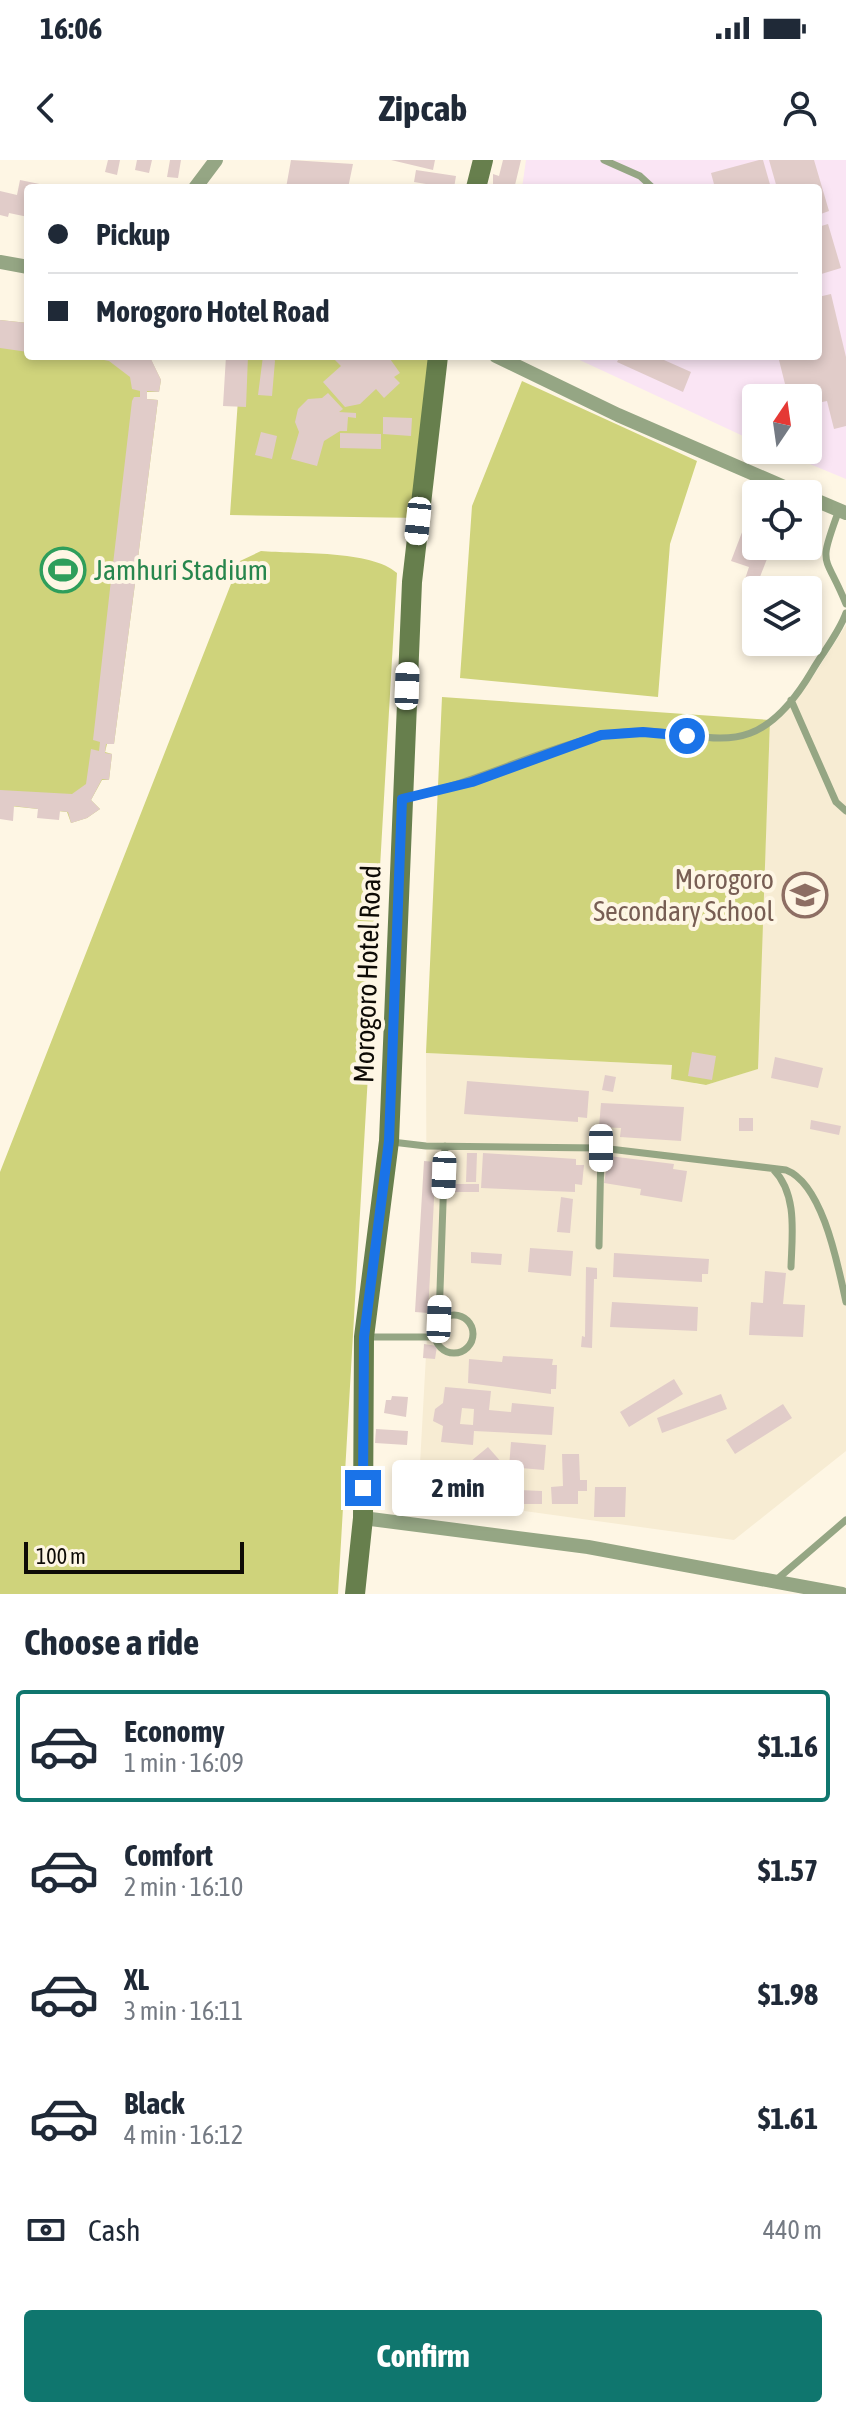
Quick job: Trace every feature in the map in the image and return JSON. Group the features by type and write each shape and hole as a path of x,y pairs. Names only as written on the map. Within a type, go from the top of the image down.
{"street":[{"path":"198,184 216,160"},
{"path":"477,184 483,160"},
{"path":"0,262 24,266"},
{"name":"Morogoro Hotel Road","path":"355,1594 363,1518 364,1337 389,1141 412,582 438,360"},
{"path":"504,360 618,415 768,480"},
{"path":"822,503 842,511"},
{"path":"363,1518 588,1547 842,1594"}],"lane":[{"path":"604,160 640,176 649,184"},
{"path":"842,511 826,544 824,560 846,604"},
{"path":"402,799 472,782 601,735 643,732 746,736 775,720 846,613"},
{"path":"791,700 836,802 846,811"},
{"path":"389,1141 445,1146 601,1148 786,1170 804,1181 826,1229 846,1302"},
{"path":"439,1319 445,1146"},
{"path":"599,1246 601,1148"},
{"path":"756,1165 773,1168 784,1183 792,1222 791,1267"},
{"path":"449,1316 465,1319 474,1329 474,1341 466,1350 441,1347 434,1337 435,1324 449,1316"},
{"path":"364,1337 434,1337"},
{"path":"773,1582 846,1520"}],"shaded area":[{"path":"526,160 846,160 846,479 810,464 822,464 822,384 742,384 742,435 580,360 822,360 822,184 523,184"},
{"path":"846,625 846,1451 734,1540 496,1507 418,1500 427,1337 426,1053 672,1065 696,1084 706,1085 757,1069 770,721 812,678"}],"green space":[{"name":"Jamhuri Stadium","path":"0,320 24,323 24,360 151,360 161,380 159,392 147,392 147,399 158,400 137,566 127,565 126,574 136,576 114,744 107,744 105,752 112,754 109,780 102,780 91,800 100,809 87,818 71,823 67,812 0,805"},
{"path":"241,360 433,360 420,518 230,515"},
{"path":"522,381 697,461 670,544 658,697 460,678 472,506"},
{"path":"261,551 352,557 370,560 397,573 338,1594 0,1594 0,1172 240,561"},
{"path":"442,697 770,720 758,1069 706,1085 671,1079 672,1065 426,1053"}],"building":[{"path":"108,160 120,160 117,175 105,172"},
{"path":"137,160 152,160 149,173 135,170"},
{"path":"170,160 181,160 178,178 167,177"},
{"path":"291,160 353,164 349,184 287,184"},
{"path":"391,160 435,160 433,170"},
{"path":"503,160 521,160 515,184 493,184 493,174 499,176"},
{"path":"763,160 770,184 714,184 711,173"},
{"path":"769,160 814,160 821,184 776,184"},
{"path":"416,170 456,176 455,184 414,182"},
{"path":"20,180 40,184 24,184 24,216 9,213 8,217 0,215 0,191 17,195"},
{"path":"822,187 829,211 822,214"},
{"path":"828,224 841,268 822,274 822,226"},
{"path":"831,294 846,357 846,426 834,429 827,401 822,402 822,384 785,384 779,360 822,360 822,296"},
{"path":"0,320 24,323 24,351 0,348"},
{"path":"104,360 151,360 161,380 159,392 147,391 147,399 158,400 137,566 127,565 126,575 136,576 114,744 106,744 105,753 112,754 109,780 102,779 91,800 100,809 87,818 71,823 68,812 60,811 59,820 37,818 38,809 14,806 13,821 0,819 0,790 72,794 86,784 91,749 99,751 100,742 93,740 112,571 120,572 121,565 113,564 132,401 134,397 140,397 140,391 132,389 130,377"},
{"path":"226,360 248,360 246,407 223,406"},
{"path":"262,360 275,360 272,396 258,395"},
{"path":"335,360 391,360 400,373 394,377 400,383 384,398 376,389 360,404 345,407 323,382 341,366"},
{"path":"664,360 691,372 683,392 617,362"},
{"path":"328,393 343,409 339,412 356,413 356,418 348,417 347,431 340,431 324,441 317,466 291,459 299,432 295,422 298,409 308,399 322,398"},
{"path":"383,417 412,418 411,436 383,434"},
{"path":"261,432 277,436 272,459 255,455"},
{"path":"340,433 381,434 381,449 340,448"},
{"path":"742,532 742,560 767,560 760,576 746,576 749,567 731,561"},
{"path":"692,1052 716,1056 712,1080 688,1076"},
{"path":"775,1057 823,1068 818,1088 771,1078"},
{"path":"605,1075 616,1077 613,1092 602,1090"},
{"path":"467,1081 589,1091 587,1118 578,1117 578,1122 464,1114"},
{"path":"601,1103 684,1107 681,1141 620,1137 621,1128 599,1127"},
{"path":"739,1118 753,1118 753,1131 739,1131"},
{"path":"811,1120 841,1126 839,1135 810,1129"},
{"path":"467,1153 477,1153 476,1182 466,1182"},
{"path":"483,1153 576,1159 576,1165 584,1165 582,1185 575,1184 575,1192 481,1188"},
{"path":"609,1156 674,1164 673,1169 687,1171 682,1202 640,1195 641,1189 604,1183"},
{"path":"424,1161 436,1162 428,1313 415,1312"},
{"path":"452,1184 479,1184 479,1192 452,1192"},
{"path":"561,1197 573,1199 570,1233 557,1232"},
{"path":"530,1248 573,1251 571,1276 528,1272"},
{"path":"471,1252 502,1254 501,1265 471,1263"},
{"path":"614,1253 709,1259 708,1274 702,1274 702,1282 613,1277"},
{"path":"586,1267 597,1268 592,1348 581,1347 582,1336 585,1337"},
{"path":"765,1271 786,1273 783,1304 805,1305 803,1337 749,1335 751,1302 763,1303"},
{"path":"612,1302 698,1307 697,1331 610,1327"},
{"path":"424,1344 437,1346 435,1359 423,1358"},
{"path":"503,1356 553,1359 552,1365 557,1365 556,1389 551,1389 551,1394 468,1383 469,1359 502,1362"},
{"path":"674,1379 683,1394 629,1427 620,1412"},
{"path":"445,1387 491,1391 489,1410 511,1412 512,1403 554,1407 552,1435 474,1431 473,1445 441,1442 443,1426 433,1421 435,1409 443,1403","holes":["462,1408 474,1409 473,1425 460,1424"]},
{"path":"721,1394 727,1409 662,1433 657,1418"},
{"path":"392,1396 408,1397 406,1417 384,1413 386,1400 391,1400"},
{"path":"783,1404 792,1418 735,1454 726,1440"},
{"path":"376,1429 408,1431 407,1445 375,1443"},
{"path":"511,1442 546,1445 544,1470 509,1467"},
{"path":"488,1447 509,1471 512,1468 519,1477 511,1489 506,1485 492,1502 483,1503 472,1495 476,1490 466,1481 460,1486 453,1477 461,1463 465,1466"},
{"path":"562,1454 579,1454 580,1480 587,1480 587,1491 578,1491 578,1504 552,1504 551,1487 563,1486"},
{"path":"595,1487 626,1487 625,1517 594,1517"},
{"path":"519,1490 542,1491 542,1504 519,1504"}],"place":[{"name":"Jamhuri Stadium","path":"63,570"},
{"name":"Morogoro Secondary School","path":"805,895"}],"route":[{"path":"363,1488 364,1337 389,1141 402,799 472,782 601,735 643,732 687,736"}]}
